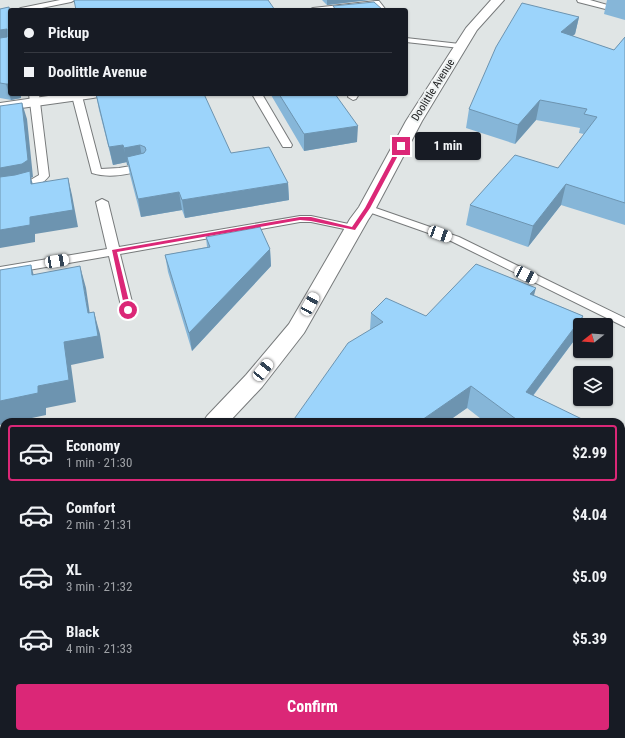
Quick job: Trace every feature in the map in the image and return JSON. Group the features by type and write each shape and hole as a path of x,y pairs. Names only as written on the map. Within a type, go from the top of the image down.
{"street":[{"name":"Doolittle Avenue","path":"219,418 254,381 297,328 367,208 414,121 472,28 498,0"},
{"path":"0,107 35,98 77,96"}],"lane":[{"path":"31,8 71,0"},
{"path":"581,0 625,12"},
{"path":"331,8 376,3 380,8"},
{"path":"408,40 460,46"},
{"path":"77,96 96,171 99,173 106,173 143,167"},
{"path":"258,96 287,145"},
{"path":"0,190 34,182 44,176 35,98"},
{"path":"102,202 128,310"},
{"path":"367,208 455,239 625,323"},
{"path":"0,271 300,218 354,228"}],"building":[{"path":"74,0 268,0 274,8 76,8"},
{"path":"374,2 381,8 334,8 333,6"},
{"path":"522,3 579,17 561,32 614,50 625,37 625,203 566,184 533,226 470,205 515,155 558,168 597,117 584,114 587,109 540,100 518,125 469,109 496,47"},
{"path":"9,7 8,84 0,83 0,38 7,37 7,29 0,30 0,9"},
{"path":"96,96 205,96 231,153 269,147 288,183 182,200 179,192 138,199 127,157 144,153 146,150 145,147 140,145 124,148 123,145 109,147"},
{"path":"280,96 336,96 358,126 304,134"},
{"path":"22,103 28,160 22,164 0,168 0,106"},
{"path":"30,171 31,184 68,178 73,210 30,217 30,225 0,230 0,177"},
{"path":"260,227 270,249 189,333 165,255 210,247 206,237"},
{"path":"476,264 536,288 530,294 583,316 582,318 573,318 573,329 526,392 580,418 515,418 471,386 425,418 295,418 348,343 383,322 371,313 386,298 426,316"},
{"path":"31,265 32,275 80,266 88,313 94,312 98,336 64,342 69,380 38,386 38,393 0,401 0,270"}],"route":[{"path":"128,310 114,251 300,218 354,228 367,208 401,146"}]}
